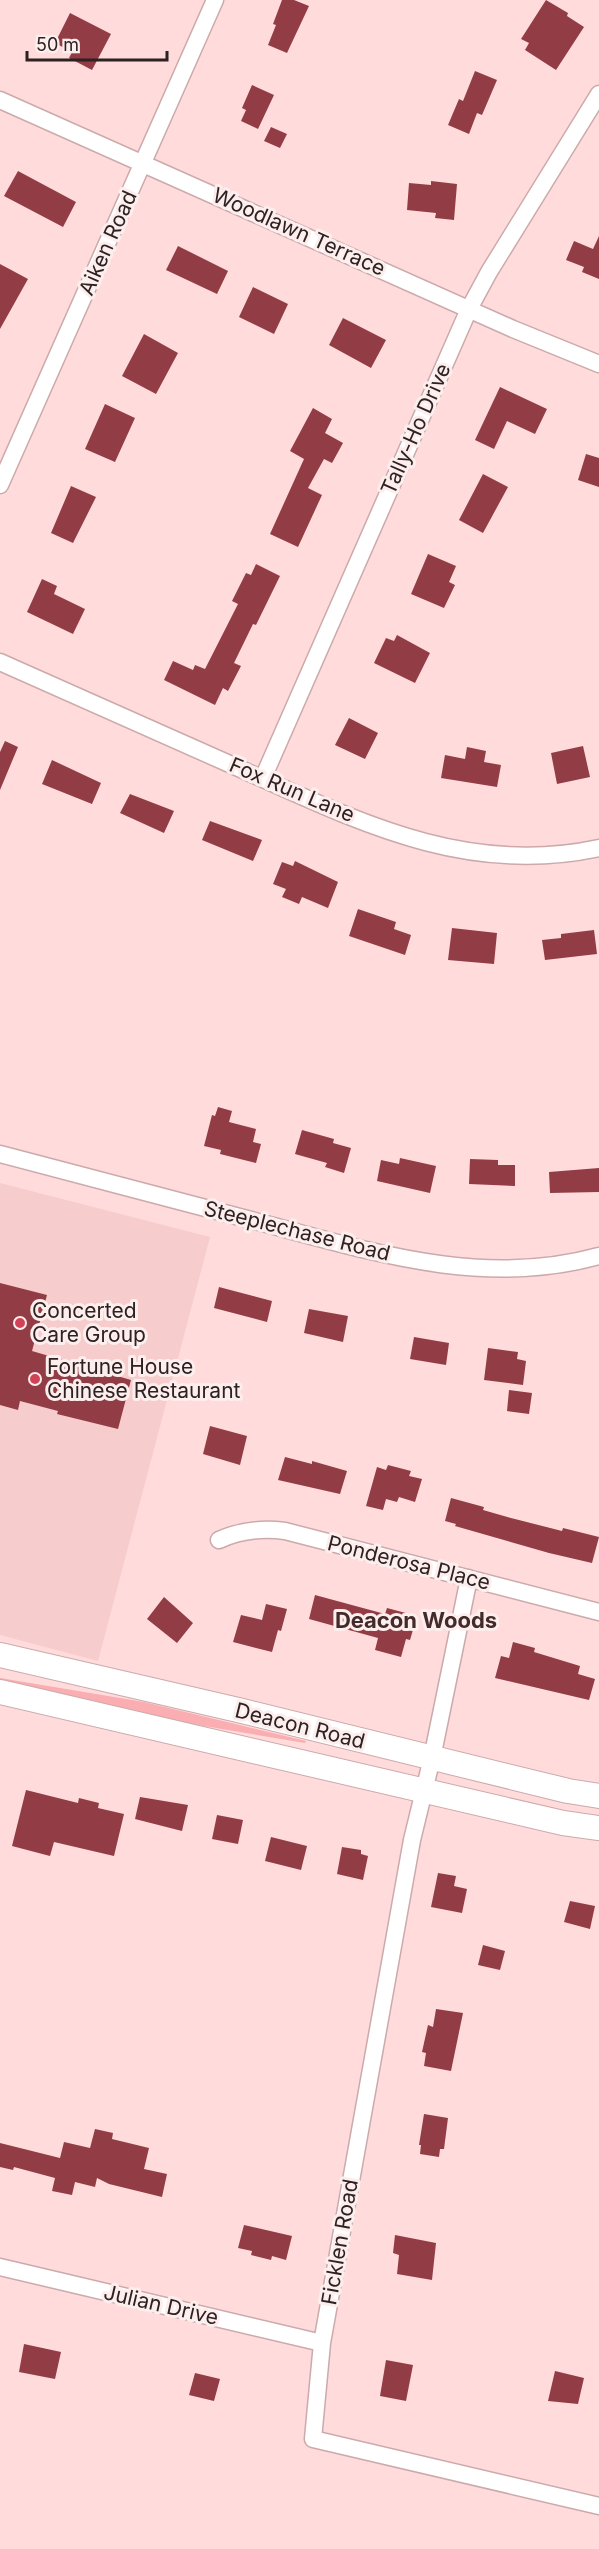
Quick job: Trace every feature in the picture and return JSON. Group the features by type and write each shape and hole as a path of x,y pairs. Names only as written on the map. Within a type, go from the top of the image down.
{"main road":[{"name":"Deacon Road","path":"0,1656 249,1713 568,1791 599,1796"},
{"name":"Deacon Road","path":"0,1692 563,1823 599,1828"}],"street":[{"name":"Aiken Road","path":"0,485 214,0"},
{"name":"Tally-Ho Drive","path":"263,778 469,309 489,272 599,94"},
{"name":"Woodlawn Terrace","path":"0,100 469,309 599,364"},
{"name":"Fox Run Lane","path":"0,662 263,778 393,833 434,846 477,854 517,857 556,855 599,848"},
{"name":"Steeplechase Road","path":"0,1154 351,1246 417,1261 498,1270 538,1268 599,1256"},
{"name":"Ponderosa Place","path":"219,1540 247,1530 285,1531 599,1612"},
{"name":"Ficklen Road","path":"469,1578 432,1758 412,1840 322,2343 314,2439 599,2506"},
{"name":"Julian Drive","path":"0,2267 322,2343"}],"shaded area":[{"path":"0,1183 210,1237 98,1661 0,1635"},
{"path":"0,1678 144,1702 306,1741 305,1743 145,1716 0,1682"}],"building":[{"path":"282,0 294,0 309,6 287,53 268,45"},
{"path":"546,0 568,13 567,16 584,27 556,70 525,50 529,43 521,39"},
{"path":"70,13 111,34 92,70 69,58 72,52 55,43"},
{"path":"475,71 497,80 482,115 477,113 469,134 448,125 459,99 463,101"},
{"path":"252,85 274,95 258,129 241,121 246,110 242,108"},
{"path":"271,127 287,134 280,148 264,141"},
{"path":"18,171 76,202 63,227 4,196"},
{"path":"431,181 457,184 454,220 435,218 436,213 407,210 409,183 431,185"},
{"path":"599,236 599,279 582,272 584,267 566,260 574,241 593,249"},
{"path":"178,246 228,271 217,294 166,270"},
{"path":"0,264 28,279 0,329"},
{"path":"253,287 288,304 274,334 239,317"},
{"path":"343,318 386,340 371,368 329,345"},
{"path":"144,334 178,353 156,394 122,376"},
{"path":"500,387 547,409 535,434 507,421 494,449 475,440"},
{"path":"105,404 135,418 115,462 85,449"},
{"path":"313,408 332,419 325,433 343,443 332,463 324,459 308,488 322,495 298,547 270,534 304,459 290,451"},
{"path":"586,454 599,458 599,487 578,480"},
{"path":"483,474 508,487 483,533 459,520"},
{"path":"71,486 96,497 73,543 51,533"},
{"path":"428,554 456,566 449,582 455,585 444,608 411,594"},
{"path":"256,564 280,576 234,663 241,666 228,691 223,688 215,705 164,680 173,661 193,670 195,665 205,669 238,604 232,601 246,573 251,575"},
{"path":"42,579 57,586 54,594 85,609 73,634 27,612"},
{"path":"397,635 430,653 415,683 374,663 386,638 394,641"},
{"path":"349,718 378,733 365,759 335,745"},
{"path":"5,741 18,747 0,790 0,752"},
{"path":"583,746 590,777 557,784 551,753"},
{"path":"467,747 486,751 484,762 501,765 497,787 441,778 445,755 465,759"},
{"path":"52,760 101,783 92,804 42,784"},
{"path":"130,794 174,811 164,833 120,813"},
{"path":"210,821 262,840 253,861 202,840"},
{"path":"295,861 338,882 328,908 302,897 299,904 282,897 286,889 273,884 282,862 293,866"},
{"path":"358,909 396,922 394,929 411,935 405,955 349,936"},
{"path":"452,928 497,933 494,964 448,960"},
{"path":"594,930 597,954 545,960 542,940 561,938 561,934"},
{"path":"218,1107 232,1111 229,1122 256,1129 253,1142 261,1144 256,1163 220,1154 221,1150 204,1146 212,1115 215,1116"},
{"path":"302,1130 334,1139 333,1143 351,1148 344,1173 325,1167 327,1163 295,1154"},
{"path":"400,1158 436,1166 430,1193 377,1181 381,1160 399,1164"},
{"path":"470,1159 498,1160 498,1165 515,1165 515,1186 469,1184"},
{"path":"599,1168 599,1192 550,1193 549,1172"},
{"path":"0,1283 47,1295 32,1351 131,1380 118,1429 57,1414 58,1411 20,1401 18,1410 0,1405"},
{"path":"219,1287 272,1301 267,1322 214,1308"},
{"path":"309,1309 348,1316 343,1342 304,1333"},
{"path":"414,1337 449,1343 446,1365 410,1359"},
{"path":"488,1348 518,1352 517,1359 526,1361 523,1385 484,1380"},
{"path":"509,1390 532,1393 529,1414 507,1411"},
{"path":"210,1426 247,1436 240,1465 203,1454"},
{"path":"285,1457 312,1464 312,1461 347,1471 340,1494 278,1480"},
{"path":"388,1465 411,1471 409,1476 422,1479 415,1502 399,1497 397,1502 386,1499 383,1510 366,1506 377,1467 386,1470"},
{"path":"451,1498 484,1507 483,1510 511,1518 562,1531 563,1528 599,1537 592,1563 455,1526 456,1524 445,1521"},
{"path":"315,1595 385,1614 387,1608 417,1616 410,1640 406,1639 401,1657 375,1650 378,1638 309,1619"},
{"path":"164,1597 193,1623 177,1643 147,1619"},
{"path":"266,1604 287,1609 272,1652 233,1642 241,1615 262,1620"},
{"path":"513,1642 535,1648 534,1652 580,1666 578,1674 595,1679 589,1700 495,1678 501,1656 509,1658"},
{"path":"26,1790 78,1803 79,1798 99,1803 98,1808 124,1814 114,1856 54,1842 50,1856 12,1846"},
{"path":"140,1797 188,1805 182,1831 135,1819"},
{"path":"217,1815 243,1820 238,1844 212,1839"},
{"path":"271,1837 307,1846 301,1870 265,1861"},
{"path":"342,1847 361,1850 361,1854 368,1856 363,1880 337,1874"},
{"path":"438,1873 456,1876 454,1886 467,1889 462,1913 431,1907"},
{"path":"570,1901 595,1906 590,1929 564,1922"},
{"path":"483,1945 505,1951 500,1970 478,1965"},
{"path":"436,2009 463,2013 451,2071 424,2066 426,2053 422,2052 428,2025 433,2027"},
{"path":"424,2114 448,2118 444,2149 440,2149 439,2157 420,2154 421,2145 419,2145"},
{"path":"95,2129 113,2133 112,2139 149,2148 144,2169 167,2174 162,2197 109,2184 97,2178 95,2187 75,2182 72,2195 52,2191 55,2178 14,2167 13,2170 0,2167 0,2143 60,2158 64,2142 90,2148"},
{"path":"244,2225 292,2236 286,2260 272,2256 271,2260 251,2255 252,2251 238,2248"},
{"path":"395,2235 436,2243 432,2280 397,2274 399,2255 393,2253"},
{"path":"24,2344 61,2352 55,2379 19,2372"},
{"path":"386,2360 413,2365 406,2401 380,2396"},
{"path":"555,2371 584,2378 578,2404 548,2401"},
{"path":"195,2373 220,2379 214,2401 189,2395"}],"place":[{"name":"Concerted Care Group","path":"20,1323"},
{"name":"Fortune House Chinese Restaurant","path":"35,1379"}],"district":[{"name":"Deacon Woods","path":"416,1620"}]}
